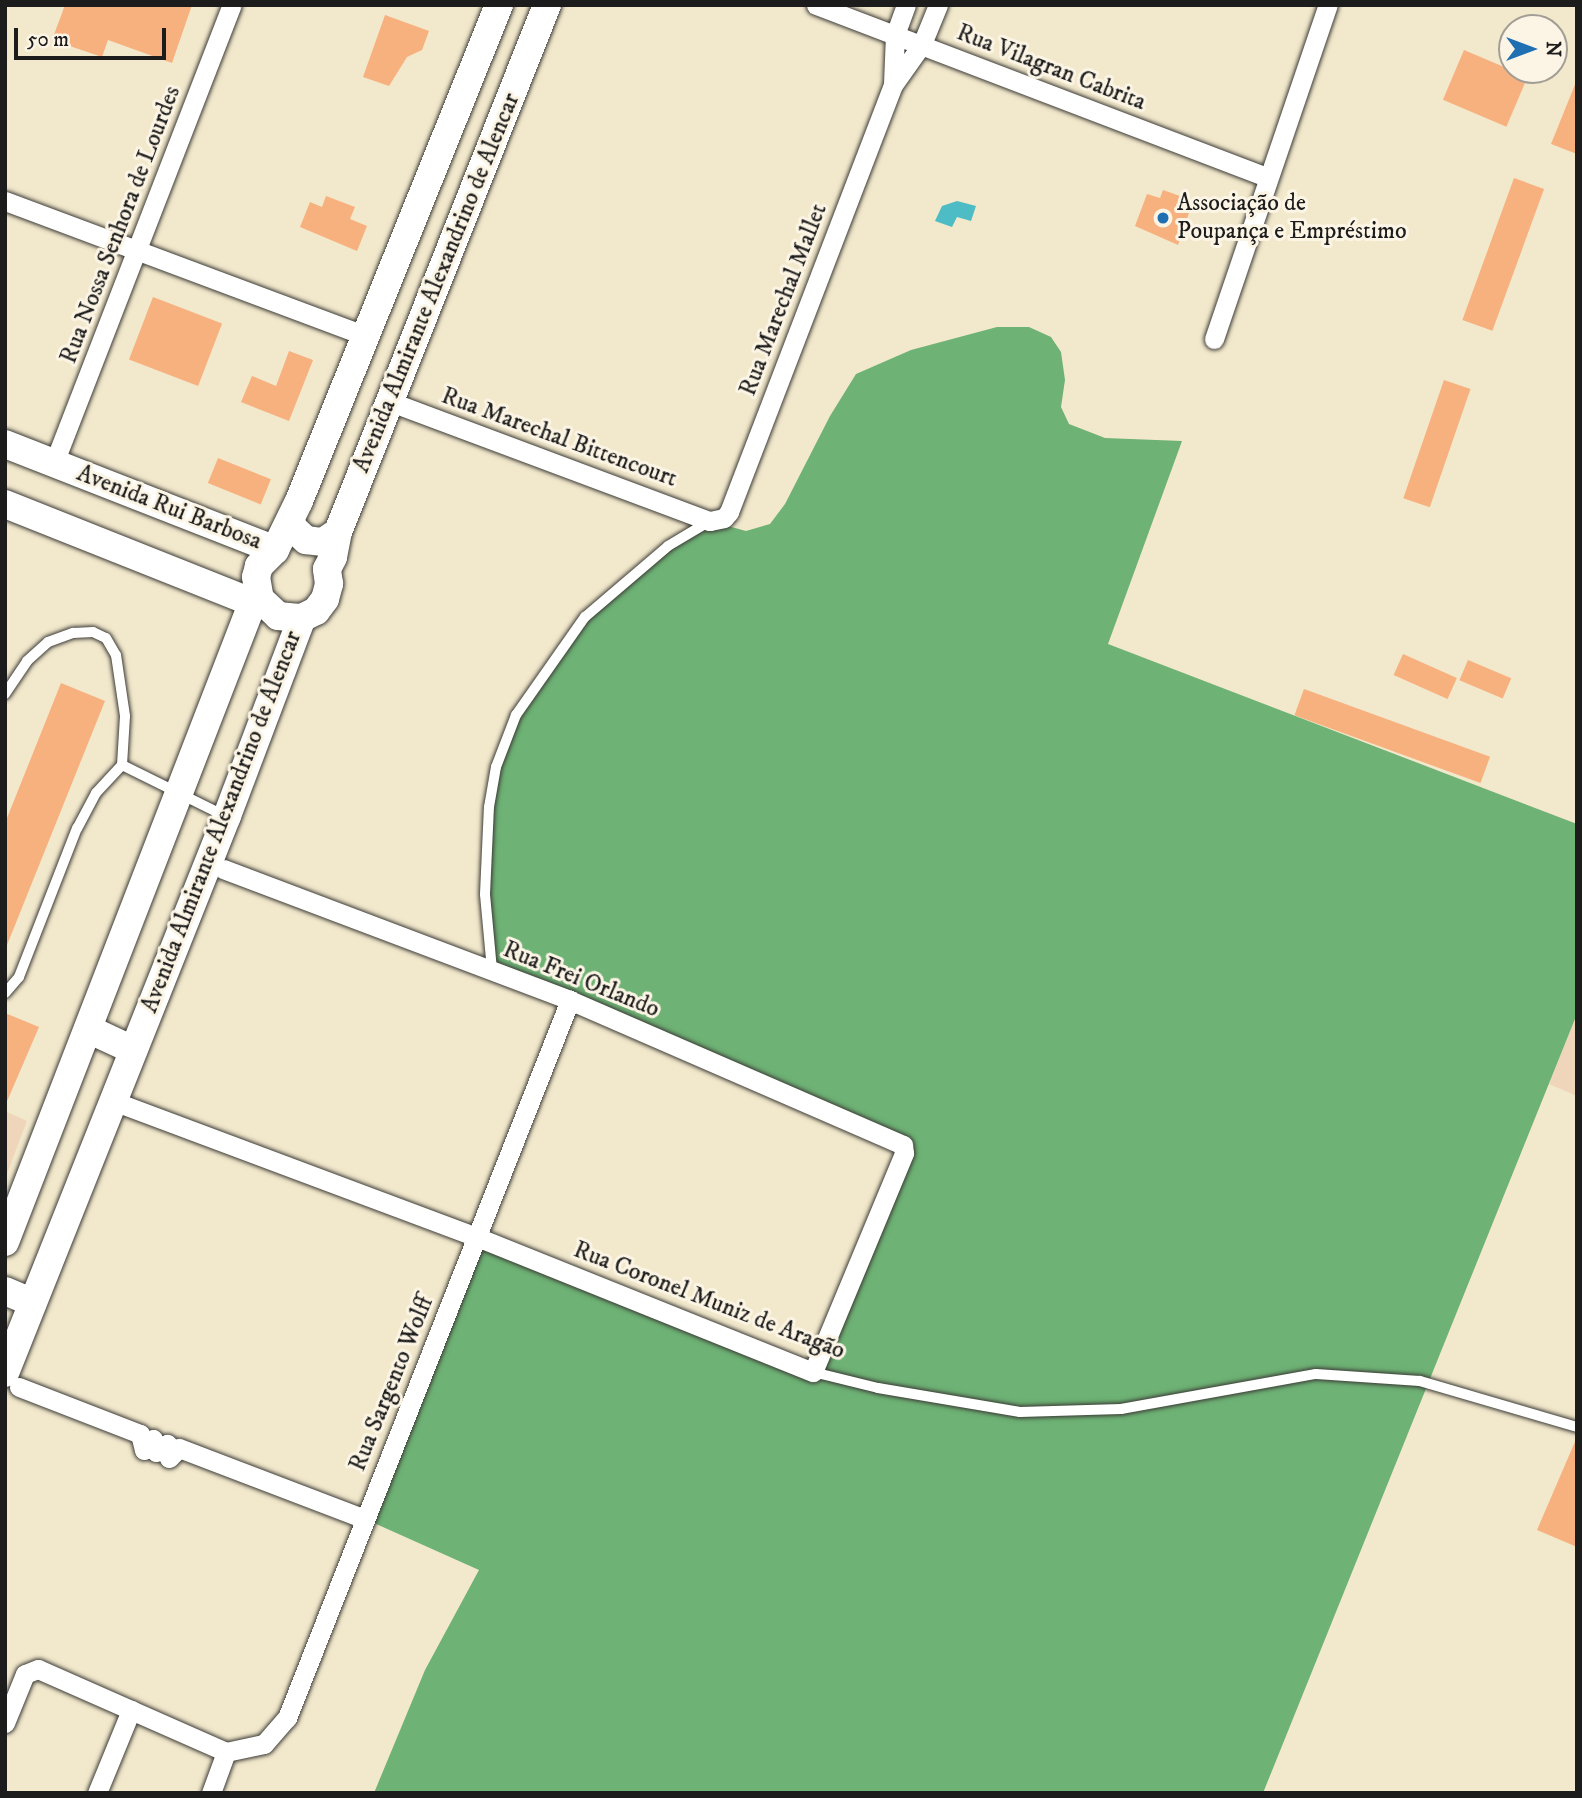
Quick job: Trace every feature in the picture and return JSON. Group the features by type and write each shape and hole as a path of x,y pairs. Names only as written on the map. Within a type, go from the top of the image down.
{"main road":[{"name":"Avenida Almirante Alexandrino de Alencar","path":"5,1241 249,612 260,599 256,577 259,566 275,550 295,510 499,5"},
{"name":"Avenida Almirante Alexandrino de Alencar","path":"12,1380 33,1303 227,816 302,618 316,611 325,599 329,584 327,569 333,557 338,532 547,5"},
{"name":"Avenida Rui Barbosa","path":"5,444 275,550 284,546 305,547 314,552 327,569"},
{"path":"5,504 244,599 260,599 278,616 302,618"},
{"path":"295,510 293,528 306,540 323,542 338,532"},
{"path":"239,534 265,532 295,510"},
{"path":"88,1029 133,1050"},
{"path":"5,1291 33,1303"}],"street":[{"name":"Rua Nossa Senhora de Lourdes","path":"54,463 139,252 232,5"},
{"name":"Rua Vilagran Cabrita","path":"816,5 1268,178"},
{"name":"Rua Marechal Mallet","path":"893,85 895,35 906,5"},
{"name":"Rua Marechal Mallet","path":"710,521 719,521 729,512 893,85 922,44 938,5"},
{"path":"1214,339 1328,5"},
{"path":"5,201 367,336"},
{"name":"Rua Marechal Bittencourt","path":"391,402 710,521"},
{"name":"Rua Frei Orlando","path":"223,869 570,1000 899,1141 905,1149 813,1372"},
{"name":"Rua Sargento Wolff","path":"226,1752 264,1744 287,1718 570,1000"},
{"name":"Rua Coronel Muniz de Aragão","path":"113,1101 477,1237 813,1372"},
{"path":"12,1380 140,1434 144,1450 153,1439 156,1452 167,1444 169,1458 179,1448 365,1519"},
{"path":"5,1723 24,1674 38,1669 226,1752 211,1793"},
{"path":"97,1793 131,1710"}],"lane":[{"path":"492,970 485,894 489,807 496,767 516,715 585,617 668,546 710,521"},
{"path":"5,993 19,977 77,828 96,793 122,765 125,716 120,669 106,638 93,632 73,633 48,642 27,662 6,690"},
{"path":"122,765 227,816"},
{"name":"Rua Coronel Muniz de Aragão","path":"813,1372 878,1388 1020,1412 1121,1409 1316,1374 1420,1381 1577,1427"}],"shaded area":[{"path":"1577,1014 1577,1096 1549,1084"},
{"path":"5,1111 27,1121 5,1179"}],"green space":[{"path":"997,327 1029,327 1051,337 1061,352 1065,380 1061,407 1069,424 1105,438 1182,441 1108,644 1577,824 1577,1014 1263,1793 374,1793 425,1670 479,1570 365,1519 477,1237 812,1372 904,1153 492,970 485,894 489,807 516,715 585,617 632,578 710,521 746,531 770,524 785,504 830,416 856,374 911,350"}],"water":[{"path":"957,201 976,206 971,221 957,217 952,227 935,221 942,206"}],"building":[{"path":"65,5 192,5 172,63 108,40 102,57 52,40"},
{"path":"385,15 429,31 422,50 407,57 389,86 363,77"},
{"path":"1464,50 1498,64 1498,84 1525,84 1506,127 1443,100"},
{"path":"1577,82 1577,154 1551,144"},
{"path":"1514,178 1544,189 1492,331 1462,320"},
{"name":"Associação de Poupança e Empréstimo","path":"1163,190 1180,196 1178,206 1190,210 1178,245 1135,226 1147,194 1160,198"},
{"path":"326,196 355,207 350,219 367,226 357,251 300,227 310,202 322,207"},
{"path":"153,297 222,324 198,386 129,360"},
{"path":"289,351 313,360 289,421 241,402 252,376 276,386"},
{"path":"1444,380 1470,389 1430,507 1403,498"},
{"path":"218,458 271,479 261,504 208,483"},
{"path":"1403,654 1457,678 1448,699 1394,675"},
{"path":"1468,660 1511,678 1503,699 1459,680"},
{"path":"61,683 105,701 5,950 5,823"},
{"path":"1304,689 1490,757 1480,783 1294,715"},
{"path":"5,1013 39,1027 5,1106"},
{"path":"1577,1437 1577,1547 1537,1530"}],"place":[{"name":"Associação de Poupança e Empréstimo","path":"1163,218"}]}
